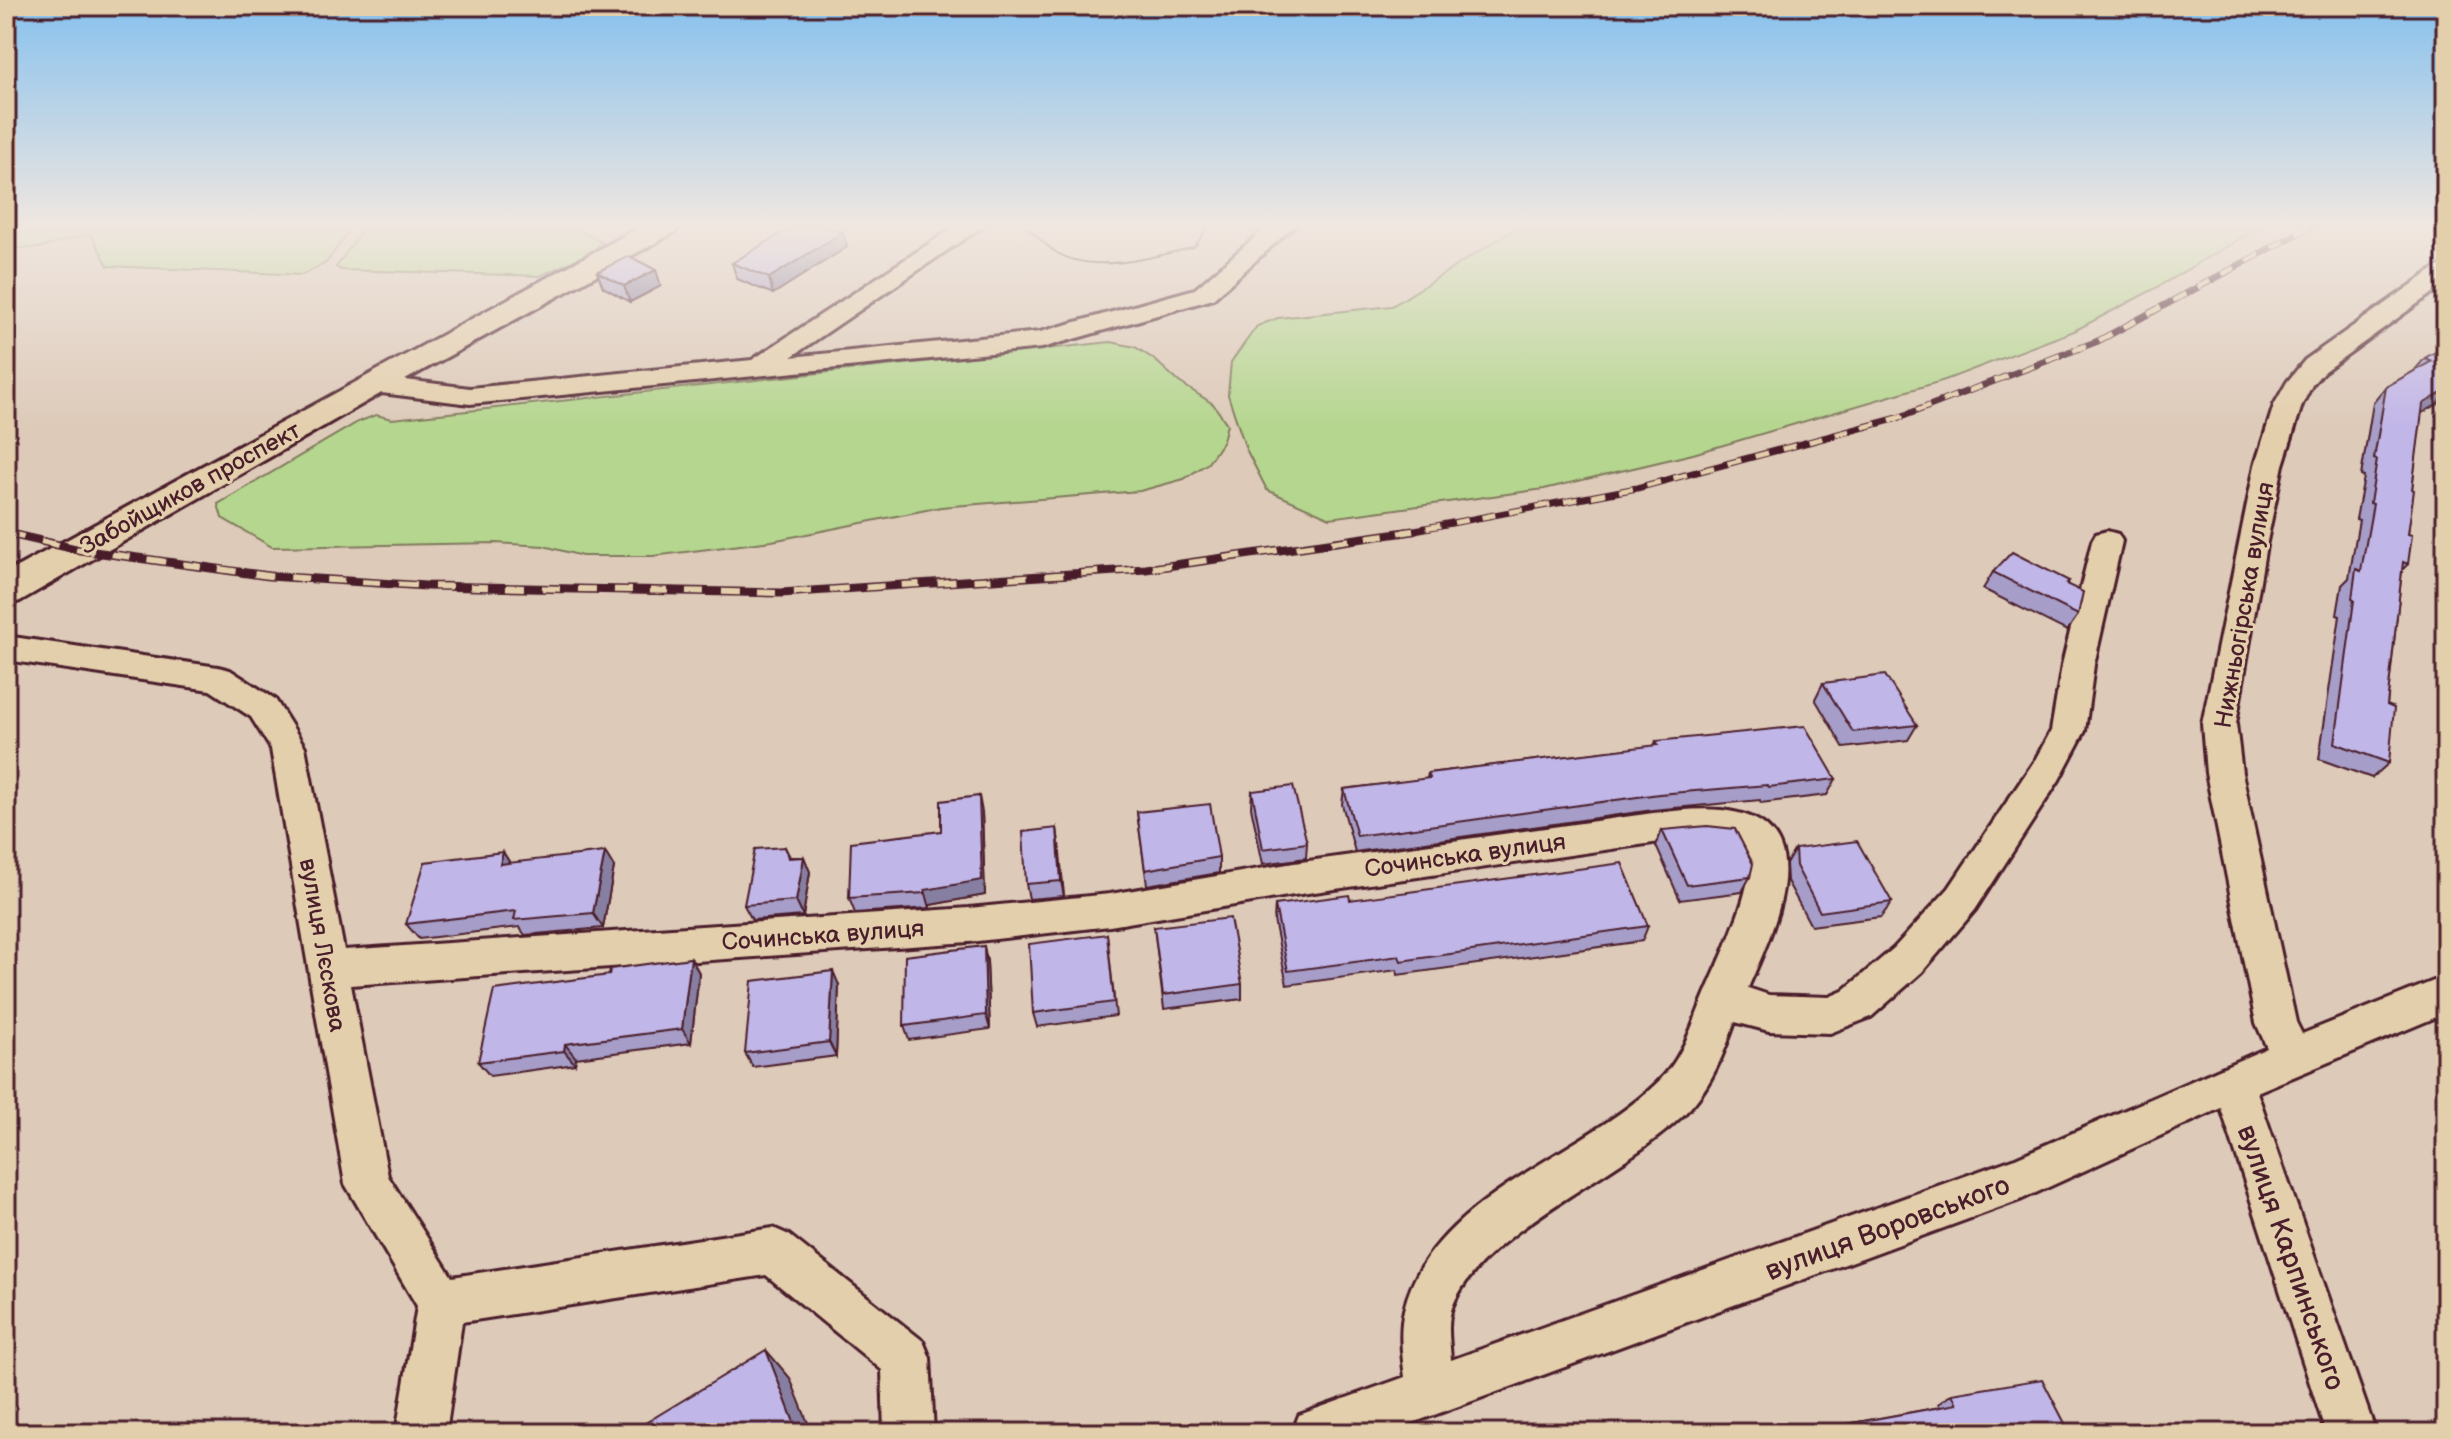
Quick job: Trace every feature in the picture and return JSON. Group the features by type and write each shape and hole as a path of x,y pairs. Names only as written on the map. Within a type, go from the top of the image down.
{"main road":[{"name":"Забойщиков проспект","path":"6,591 540,293"}],"street":[{"path":"756,369 870,293"},
{"path":"373,384 470,396 1042,340 1205,293"},
{"name":"Нижньогірська вулиця","path":"2292,1057 2276,1023 2224,773 2219,724 2250,551 2269,465 2288,405 2300,382 2314,366 2416,293"},
{"path":"1431,1392 1426,1340 1431,1298 1450,1262 1479,1235 1642,1122 1674,1096 1705,1052 1725,994 1740,1006 1769,1013 1830,1015 1857,1004 1908,960 1962,899 2039,783 2068,731 2078,665 2107,541"},
{"name":"вулиця Лєскова","path":"6,648 218,679 263,708 288,747 367,1184 441,1302"},
{"name":"Сочинська вулиця","path":"327,969 969,925 1110,910 1325,875 1653,828 1697,825 1743,829 1756,835 1765,844 1769,859 1765,887 1752,929 1725,994"},
{"name":"вулиця Воровського","path":"1317,1433 2020,1178 2233,1082 2446,994"},
{"name":"вулиця Карпинського","path":"2233,1082 2351,1433"},
{"path":"421,1433 441,1302 773,1251 906,1358 909,1433"}],"green space":[{"path":"1413,293 2146,293 2074,331 1945,380 1693,454 1544,489 1330,518 1267,490 1246,449 1228,395 1231,362 1257,326 1278,318 1392,306"},
{"path":"1111,342 1135,347 1155,360 1179,382 1213,404 1227,424 1223,441 1208,463 1184,479 1140,491 941,507 772,541 653,556 582,556 544,546 496,543 272,547 222,518 218,504 358,422 376,415 392,419"}],"building":[{"path":"2446,346 2446,390 2423,404 2408,534 2412,535 2408,564 2403,562 2387,705 2394,708 2389,763 2335,743 2356,569 2361,571 2373,504 2370,503 2377,460 2374,459 2386,387 2432,361 2425,358"},
{"path":"2012,552 2069,581 2066,584 2083,592 2078,615 1993,572"},
{"path":"1885,675 1917,725 1853,732 1823,683"},
{"path":"1805,726 1836,779 1659,794 1357,836 1344,789 1430,778 1428,773 1658,745 1656,741"},
{"path":"1293,786 1307,843 1263,849 1252,791"},
{"path":"979,796 982,880 925,890 925,893 849,898 851,842 941,831 941,801"},
{"path":"1210,804 1219,857 1145,870 1137,812"},
{"path":"1707,826 1735,829 1753,864 1750,877 1687,885 1662,830"},
{"path":"1057,828 1061,881 1026,884 1023,832"},
{"path":"1857,841 1892,902 1820,912 1796,866 1795,849"},
{"path":"785,847 788,858 804,857 796,901 744,905 755,849"},
{"path":"503,852 500,864 605,852 593,913 514,920 516,911 406,924 425,862"},
{"path":"1622,863 1648,926 1401,961 1399,956 1288,971 1275,905 1349,895 1350,900"},
{"path":"1230,918 1242,984 1163,995 1154,927"},
{"path":"1107,934 1114,1002 1033,1013 1029,944"},
{"path":"984,946 986,1015 904,1026 905,956"},
{"path":"691,958 682,1029 565,1044 564,1051 478,1062 494,990 609,975 610,969"},
{"path":"833,971 829,1042 745,1053 752,981"},
{"path":"766,1350 798,1433 629,1433"},
{"path":"2042,1379 2070,1433 1839,1433 1836,1426 1957,1404 1952,1394"}],"railway":[{"path":"1399,533 1637,488 1898,418 2098,341 2187,293"},
{"path":"1399,533 1413,531"},
{"path":"6,533 80,550 269,576 426,586 781,593 1146,569 1399,533"}]}
